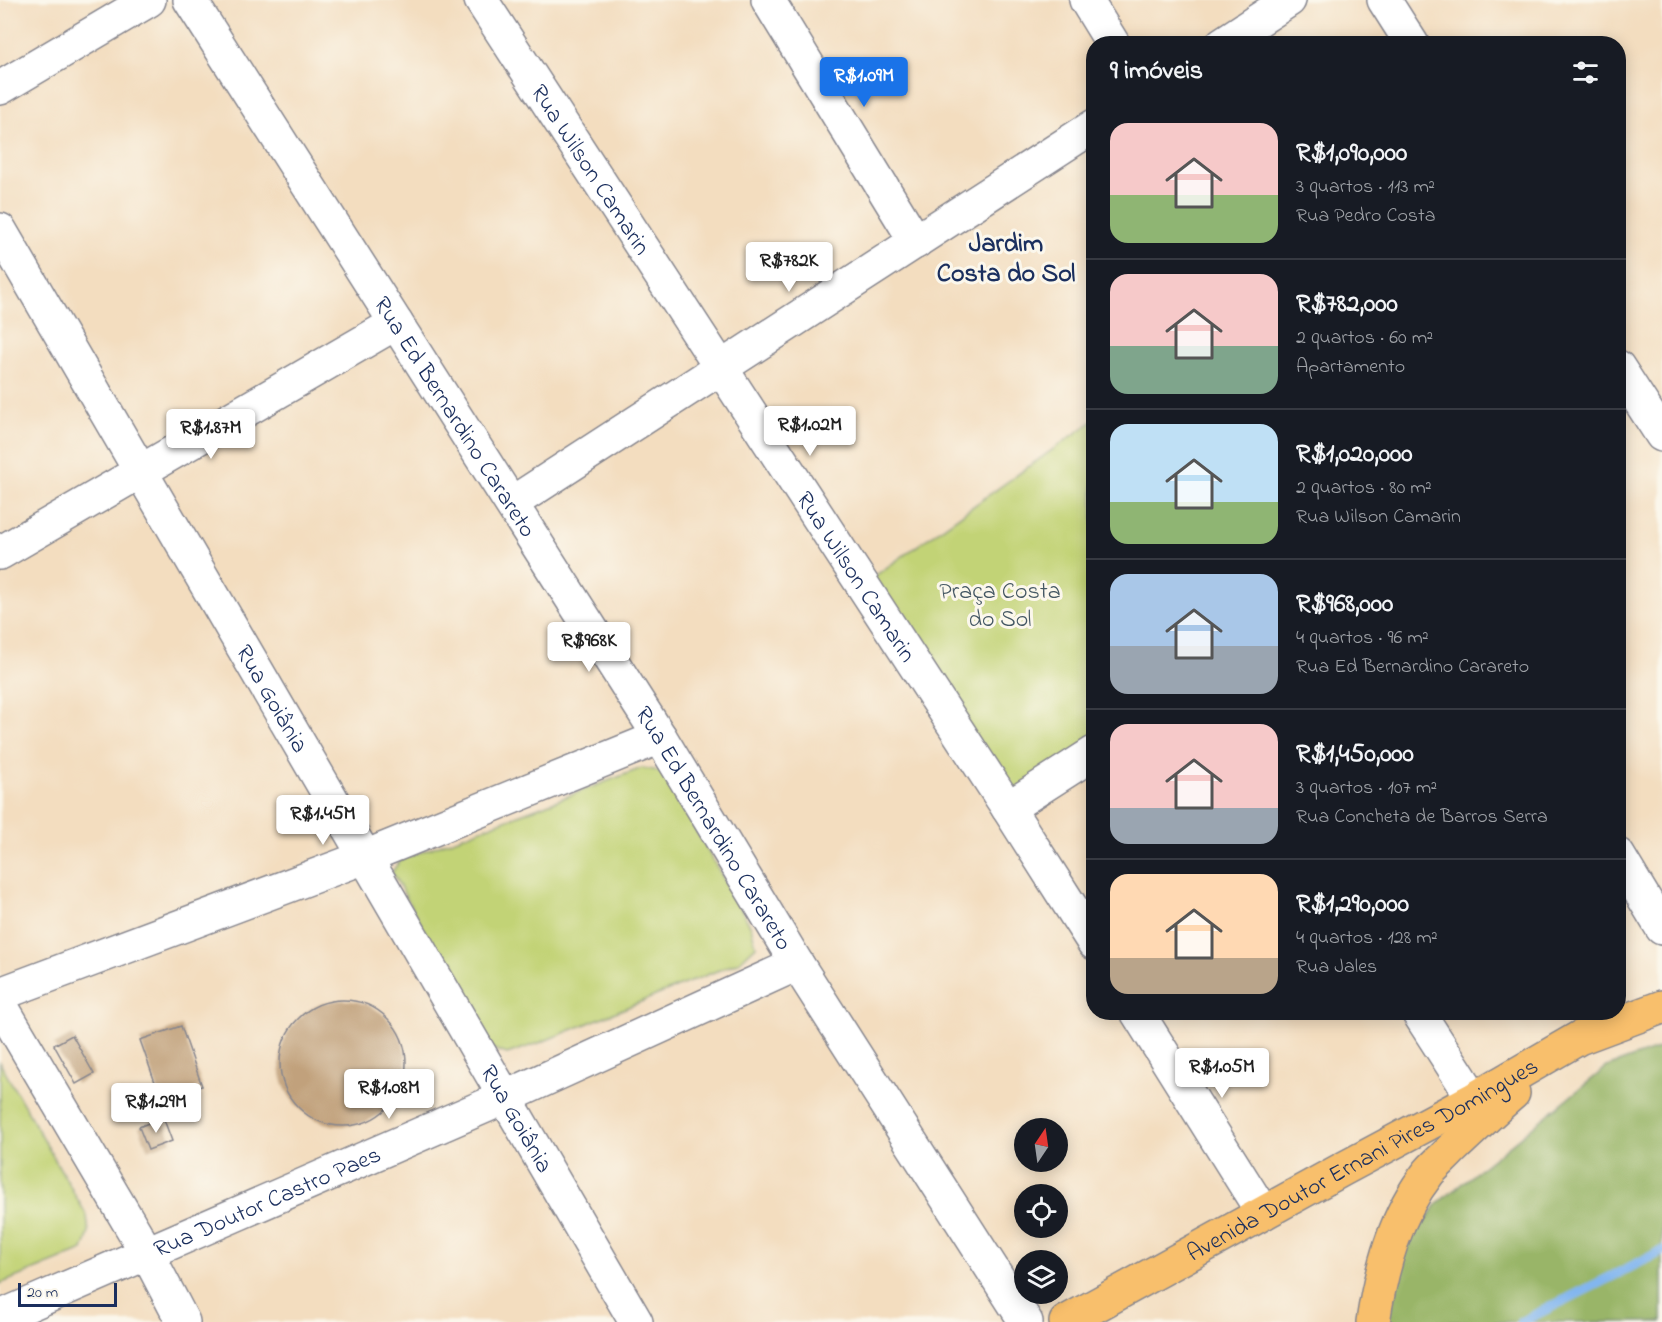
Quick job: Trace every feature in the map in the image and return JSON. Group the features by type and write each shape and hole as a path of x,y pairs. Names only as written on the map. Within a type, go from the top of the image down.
{"main road":[{"name":"Avenida Doutor Ernani Pires Domingues","path":"1066,1322 1474,1099 1579,1038 1662,1007"},
{"path":"1373,1322 1378,1288 1390,1244 1408,1204 1430,1172 1487,1115 1579,1038"}],"street":[{"path":"0,88 149,0"},
{"name":"Rua Ed Bernardino Carareto","path":"190,0 660,736 797,964 1026,1322"},
{"name":"Rua Wilson Camarin","path":"481,0 1086,931"},
{"path":"768,0 916,242"},
{"path":"1086,0 1108,36"},
{"path":"1234,36 1289,0"},
{"path":"1384,0 1407,36"},
{"path":"512,503 1086,131"},
{"name":"Rua Goiânia","path":"0,230 636,1322"},
{"path":"0,553 396,322"},
{"path":"1626,379 1662,435"},
{"path":"0,994 365,857 660,736"},
{"path":"1008,808 1086,758"},
{"path":"1626,868 1662,927"},
{"name":"Rua Doutor Castro Paes","path":"0,1317 506,1097 797,964"},
{"path":"0,1004 147,1252 183,1322"},
{"path":"1142,1020 1263,1213"},
{"path":"1423,1020 1474,1099"}],"green space":[{"name":"Praça Costa do Sol","path":"1086,426 1086,749 1012,796 872,578"},
{"path":"642,768 664,774 751,927 756,946 739,962 539,1043 507,1054 490,1048 392,872 400,860"},
{"path":"1662,1047 1662,1322 1383,1322 1388,1289 1409,1241 1439,1202 1607,1067"},
{"path":"0,1063 87,1216 89,1233 83,1250 0,1284"}],"building":[{"path":"343,1000 367,1005 388,1018 401,1039 406,1063 401,1087 388,1108 367,1121 343,1126 319,1121 298,1108 285,1087 280,1063 285,1039 298,1018 319,1005"},
{"path":"181,1026 202,1086 161,1099 140,1040"},
{"path":"72,1035 94,1074 76,1084 54,1045"},
{"path":"163,1117 172,1141 148,1150 139,1127"}],"waterway":[{"path":"1521,1322 1662,1251"}],"district":[{"name":"Jardim Costa do Sol","path":"1006,257"}]}
